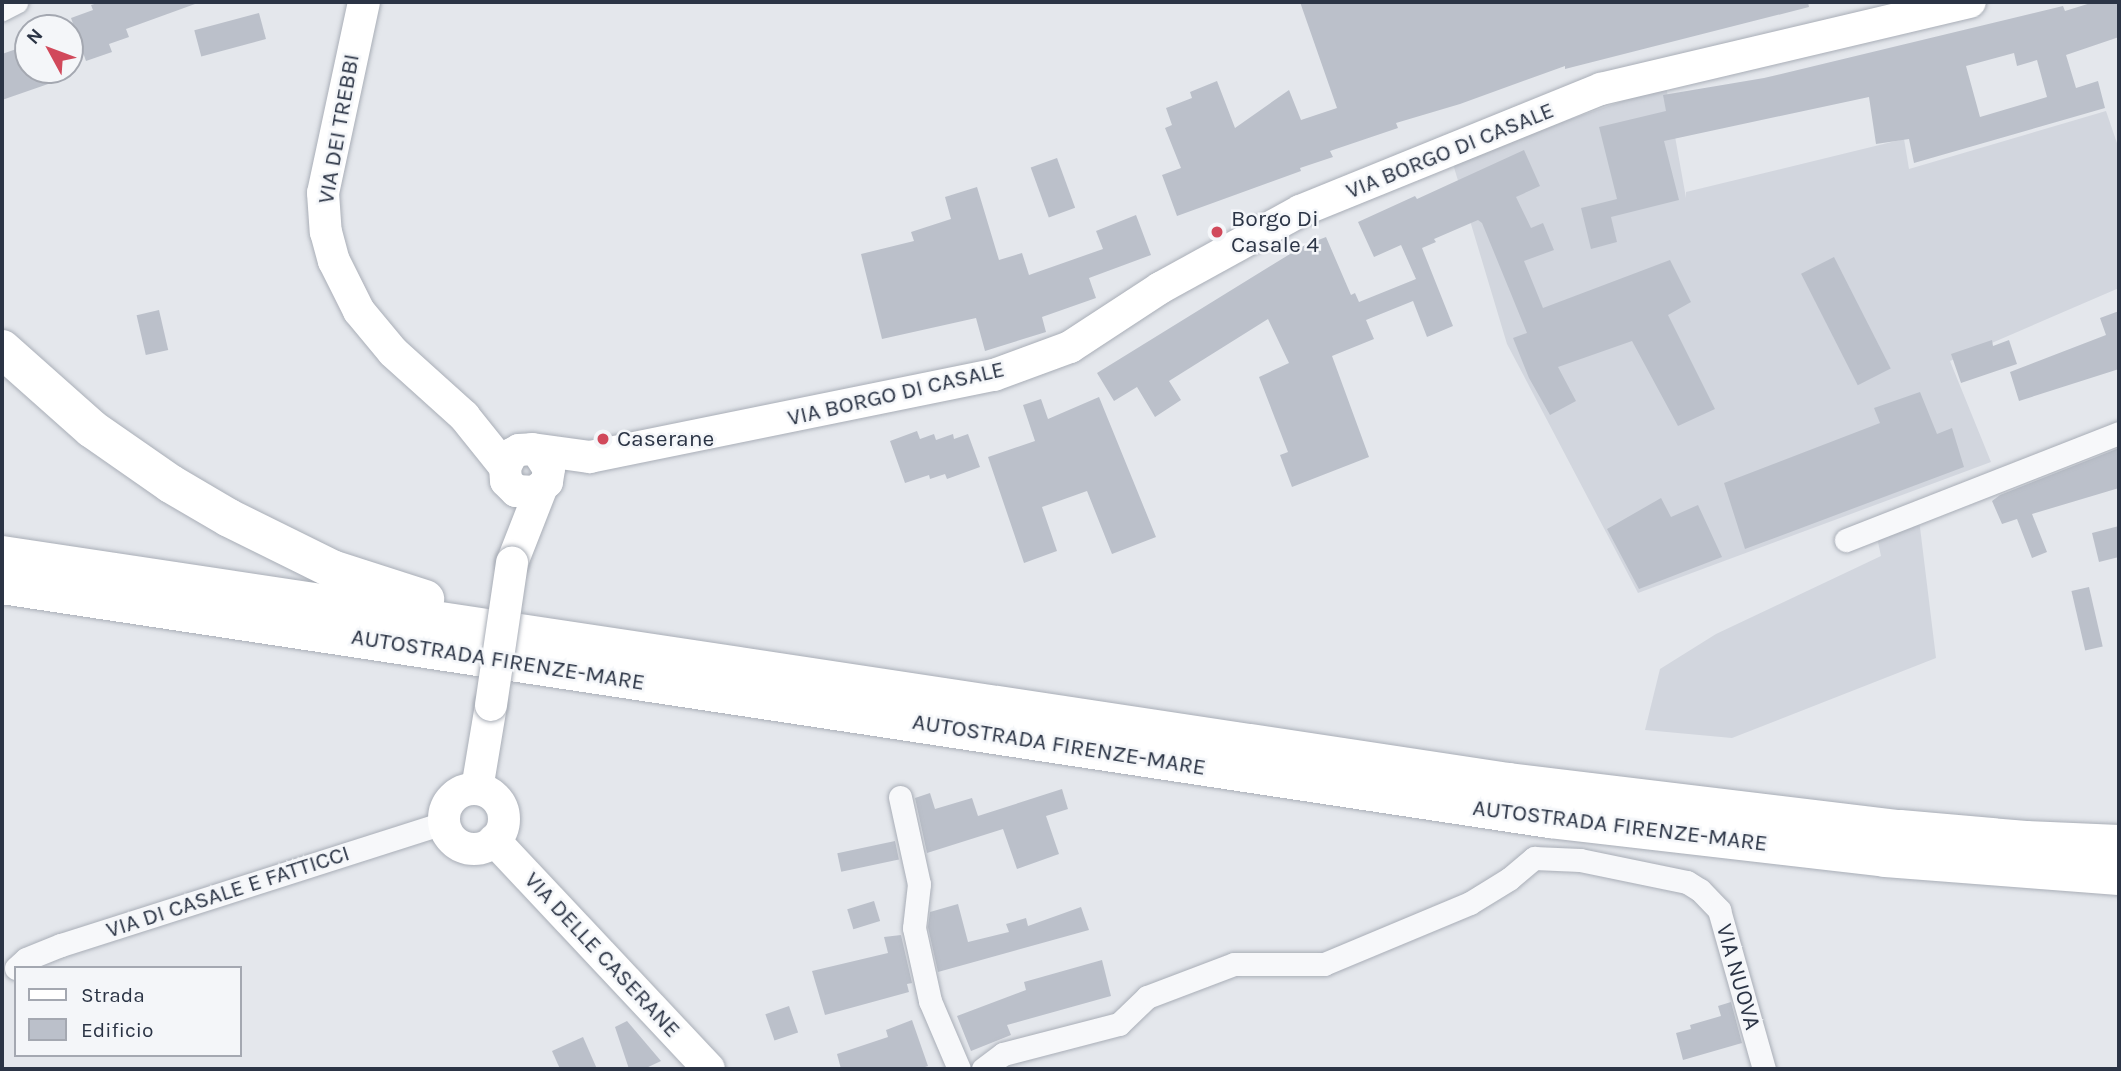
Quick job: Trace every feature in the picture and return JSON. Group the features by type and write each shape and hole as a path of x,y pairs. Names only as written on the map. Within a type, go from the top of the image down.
{"highway":[{"path":"2,349 82,420 135,462 229,518 287,548 332,569 409,594 579,641"},
{"name":"AUTOSTRADA FIRENZE-MARE","path":"2,555 1509,782 1900,828 2026,840 2119,844"},
{"name":"AUTOSTRADA FIRENZE-MARE","path":"2,585 1550,819 1885,858 2119,876"}],"street":[{"path":"2,9 16,2"},
{"name":"VIA DEI TREBBI","path":"364,2 323,193 326,232 343,285 359,311 393,352 528,471"},
{"name":"VIA BORGO DI CASALE","path":"528,471 993,375 1070,347 1160,288 1300,211 1601,89 1970,2"},
{"path":"1846,540 2119,433"},
{"path":"477,789 528,471"},
{"path":"477,789 492,795 502,809 503,826 495,841 478,849 459,846 452,840 443,823 443,814 452,798 459,792 477,789"},
{"path":"900,797 919,884 914,928 930,1001 959,1069"},
{"name":"VIA DI CASALE E FATTICCI","path":"18,966 26,959 61,945 443,823"},
{"name":"VIA DELLE CASERANE","path":"495,841 709,1069"},
{"name":"VIA NUOVA","path":"983,1069 1003,1054 1119,1024 1147,997 1234,964 1324,964 1470,903 1509,880 1534,858 1580,860 1687,882 1700,890 1719,910 1764,1069"}],"shaded area":[{"path":"1666,86 1686,198 1686,192 1904,139 1909,169 2106,111 2119,149 2119,288 1950,361 1991,462 1638,593 1507,344 1453,164 1487,148"},
{"path":"1918,511 1936,658 1732,738 1645,730 1660,669 1716,634 1881,556 1875,528"}],"building":[{"path":"101,2 195,2 126,29 129,37 109,44 112,52 86,61 82,14 93,10 91,5"},
{"path":"1300,2 1808,2 1809,7 1565,69 1565,66 1460,104 1396,123 1398,128 1330,151 1333,157 1300,168 1301,171 1177,216 1162,175 1181,168 1165,128 1172,125 1166,108 1192,98 1190,92 1217,81 1235,128 1289,90 1301,120 1337,108"},
{"path":"2094,2 2119,2 2119,37 2066,55 2076,88 2098,81 2105,108 1914,163 1909,139 1876,144 1869,97 1664,141 1679,200 1611,217 1617,242 1591,249 1581,208 1617,199 1599,127 1666,111 1663,95 1764,78 2063,6 2065,11","holes":["2014,53 2017,66 2037,60 2047,97 1980,117 1966,66"]},
{"path":"259,13 266,39 201,56 194,30"},
{"path":"14,50 14,84 48,84 2,100 2,54"},
{"path":"1524,150 1540,186 1516,197 1531,228 1543,223 1554,250 1524,261 1543,308 1670,260 1691,302 1668,315 1715,409 1678,426 1632,341 1558,367 1576,401 1550,415 1529,378 1513,338 1527,333 1482,223 1478,220 1434,239 1436,242 1422,248 1453,326 1427,337 1413,301 1366,320 1374,339 1332,356 1369,457 1292,487 1280,455 1288,452 1259,377 1289,363 1268,319 1169,381 1181,400 1155,417 1137,387 1114,401 1097,373 1303,246 1326,237 1351,295 1355,293 1359,302 1416,279 1401,245 1374,257 1358,222 1415,196 1417,199"},
{"path":"1057,158 1075,208 1049,217 1031,168"},
{"path":"977,187 999,260 1022,253 1029,275 1103,249 1096,231 1136,215 1151,255 1089,278 1096,298 1042,317 1046,332 985,351 976,318 882,339 861,254 914,241 911,232 951,219 945,197"},
{"path":"1834,257 1891,368 1858,385 1801,274"},
{"path":"159,310 168,350 146,355 137,315"},
{"path":"2119,311 2119,369 2019,401 2010,372 2106,335 2100,318"},
{"path":"1992,340 1993,346 2009,340 2017,364 1961,383 1951,354"},
{"path":"1920,392 1937,434 1952,428 1964,467 1745,549 1724,483 1880,423 1874,408"},
{"path":"1099,397 1156,537 1112,554 1087,491 1042,507 1057,551 1024,563 988,457 1035,441 1023,405 1041,399 1048,419"},
{"path":"917,431 920,439 934,434 936,440 953,434 954,439 968,434 980,467 947,479 945,474 930,479 929,475 905,483 890,441"},
{"path":"2119,448 2119,488 2032,514 2047,552 2032,558 2017,519 2002,524 1992,501 2000,495"},
{"path":"1661,498 1671,517 1698,505 1722,557 1639,589 1607,529"},
{"path":"2119,526 2119,557 2099,562 2092,533"},
{"path":"2089,587 2103,646 2085,650 2071,591"},
{"path":"1062,789 1068,809 1046,816 1059,854 1017,869 1003,829 927,853 915,798 930,793 935,809 972,798 978,816"},
{"path":"895,841 899,860 841,872 837,853"},
{"path":"874,901 880,921 853,929 847,909"},
{"path":"958,904 968,942 1009,932 1006,924 1026,918 1028,926 1081,907 1089,930 938,972 928,927 930,912"},
{"path":"901,935 912,983 907,984 909,992 825,1015 812,971 888,953 884,937"},
{"path":"1102,960 1111,996 1007,1025 1011,1035 971,1051 957,1016 1026,990 1024,982"},
{"path":"1731,1002 1742,1043 1683,1060 1676,1033 1691,1029 1690,1025 1721,1016 1718,1006"},
{"path":"789,1006 798,1032 774,1041 765,1014"},
{"path":"912,1020 928,1066 919,1069 841,1069 837,1054 888,1037 886,1030"},
{"path":"627,1021 661,1061 644,1069 629,1069 615,1027"},
{"path":"583,1037 597,1069 560,1069 552,1051"}],"place":[{"name":"Borgo Di Casale 4","path":"1217,232"},
{"name":"Caserane","path":"603,439"}]}
